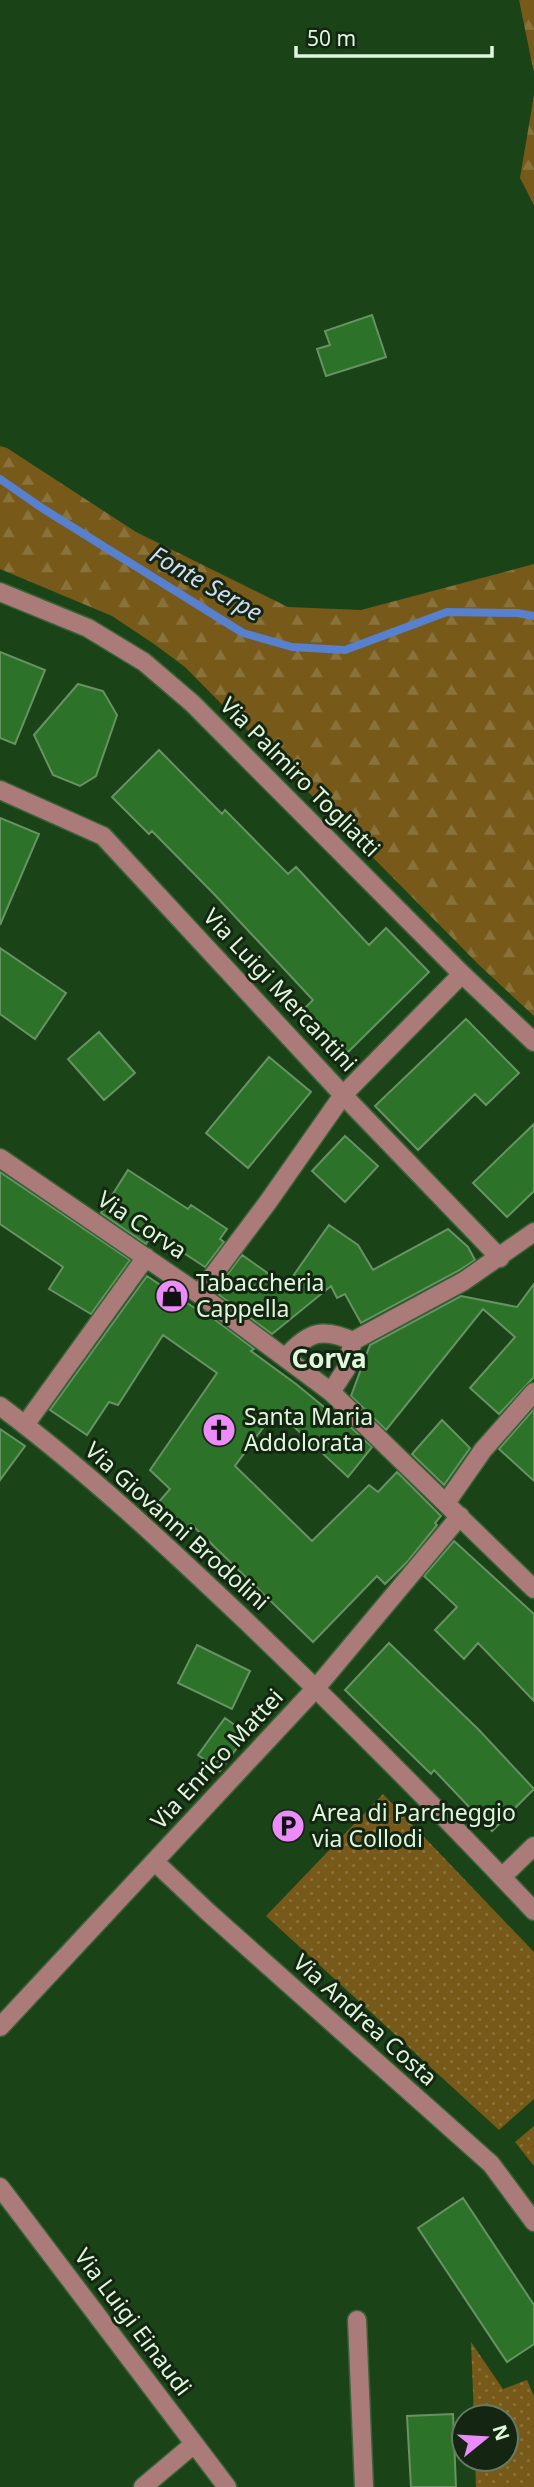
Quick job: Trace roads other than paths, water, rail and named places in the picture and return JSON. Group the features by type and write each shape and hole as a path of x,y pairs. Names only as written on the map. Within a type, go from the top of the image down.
{"street":[{"name":"Via Palmiro Togliatti","path":"0,592 88,628 144,663 192,703 461,974 534,1042"},
{"name":"Via Luigi Mercantini","path":"0,790 103,836 343,1095 500,1258"},
{"path":"199,1294 343,1095 461,974"},
{"name":"Via Corva","path":"0,1158 199,1294 331,1392 534,1589"},
{"path":"286,1356 314,1334 327,1333 353,1341 464,1281 534,1232"},
{"path":"25,1425 146,1257"},
{"path":"331,1392 346,1369 353,1341"},
{"path":"446,1503 483,1450 534,1392"},
{"name":"Via Giovanni Brodolini","path":"0,1406 68,1458 164,1543 316,1688 534,1911"},
{"name":"Via Enrico Mattei","path":"0,2027 316,1688 460,1516"},
{"path":"502,1877 534,1846"},
{"name":"Via Andrea Costa","path":"155,1862 491,2164 534,2222"},
{"name":"Via Luigi Einaudi","path":"0,2188 227,2487"},
{"path":"357,2320 364,2487"},
{"path":"143,2487 194,2444"}],"waterway":[{"name":"Fonte Serpe","path":"0,479 243,633 292,647 345,650 447,612 517,613 534,616"}],"place":[{"name":"Tabaccheria Cappella","path":"172,1296"},
{"name":"Santa Maria Addolorata","path":"219,1430"},
{"name":"Area di Parcheggio via Collodi","path":"288,1826"}],"district":[{"name":"Corva","path":"329,1359"}]}
